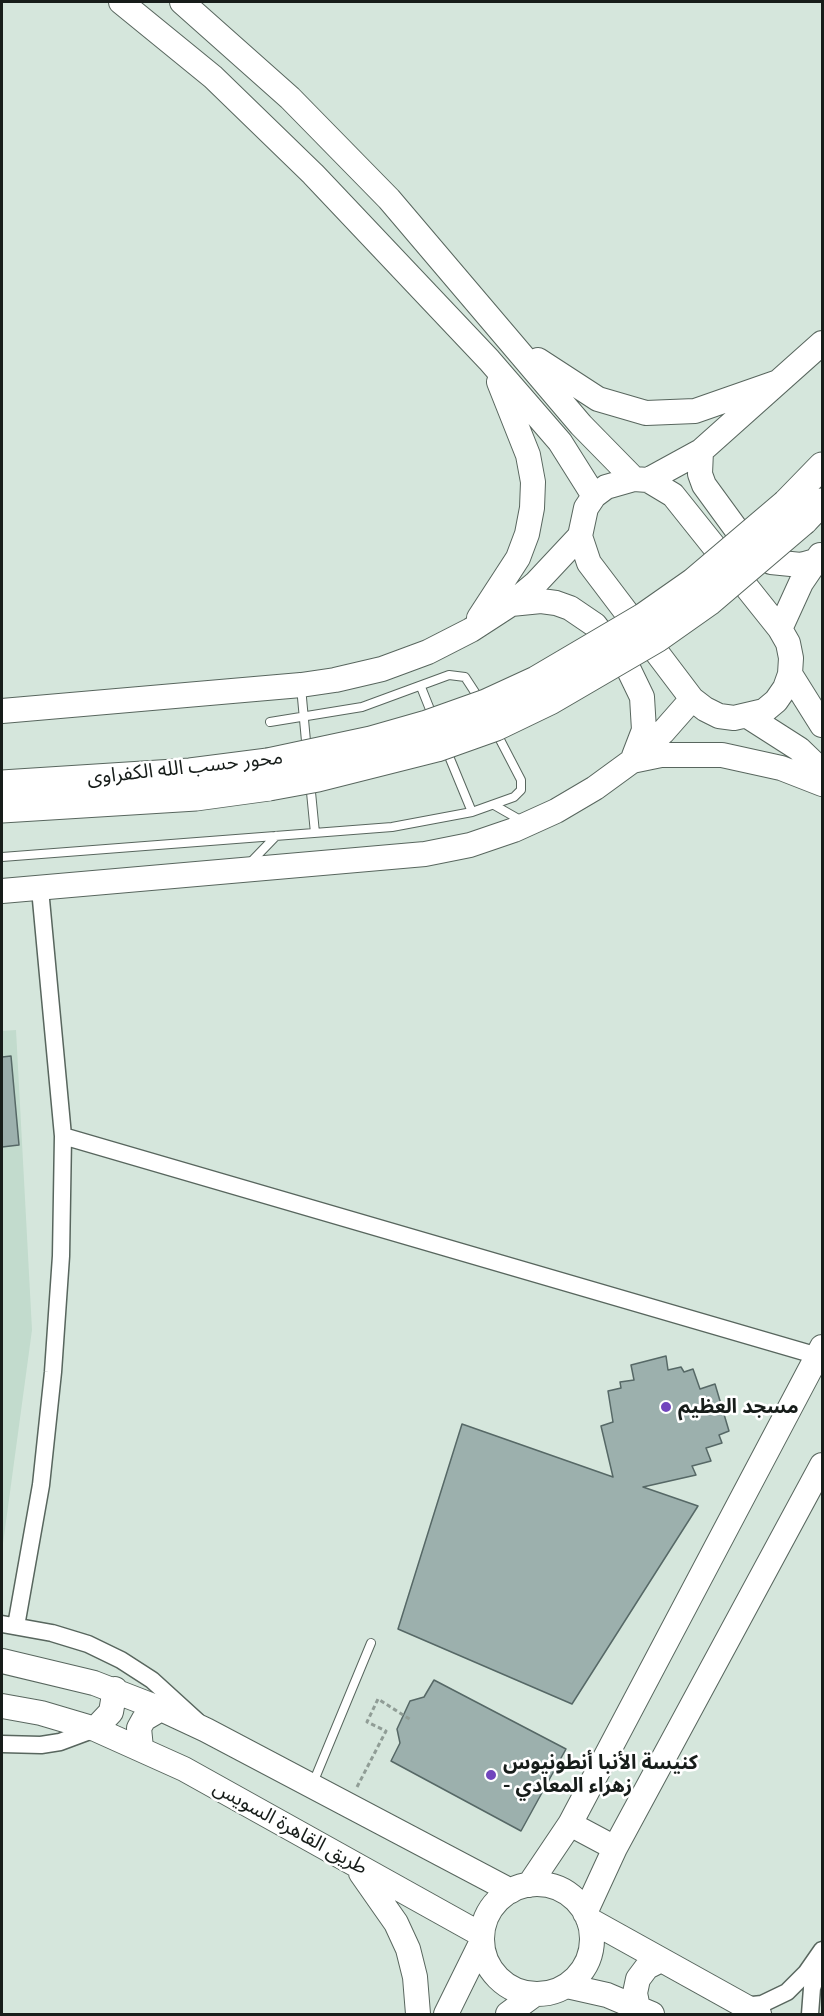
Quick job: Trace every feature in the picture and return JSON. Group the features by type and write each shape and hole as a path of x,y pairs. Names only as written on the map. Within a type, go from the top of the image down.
{"main road":[{"name":"محور حسب الله الكفراوى","path":"2,803 196,797 269,774 318,778 437,748 496,727 605,671 675,626 758,563 795,512 822,466"},
{"name":"محور حسب الله الكفراوى","path":"795,512 822,502"}],"street":[{"path":"121,2 204,70 264,125 489,360 560,442 594,496"},
{"path":"182,2 238,49 389,199 598,444 641,479 673,495 780,629 788,643 791,658 790,674 785,688 776,701 764,711 749,717 719,716 705,710 692,699 589,563 580,536 584,515 594,496 619,481 641,479 701,451 822,343"},
{"path":"511,341 598,399 646,412 695,411 778,382"},
{"path":"471,630 518,558 527,534 532,508 532,482 528,455 489,360"},
{"path":"701,451 700,474 704,485 753,550 771,562 786,566 819,556"},
{"path":"2,711 301,685 382,669 428,652 471,630 511,604 536,583 580,536"},
{"path":"780,629 789,605 819,556"},
{"path":"511,604 541,601 556,603 570,608 595,625 628,668 642,697 644,730 632,761"},
{"path":"790,674 822,725"},
{"path":"2,891 425,854 470,844 528,824 595,788 632,761 692,699"},
{"path":"749,717 799,749 822,771"},
{"path":"632,761 661,755 722,755 781,768 822,784"},
{"path":"40,889 63,1136 61,1256 53,1372 41,1485 9,1625 52,1633 87,1644 121,1660 152,1680 206,1730"},
{"path":"63,1136 820,1352 570,1824 520,1888 491,1909 482,1938 452,2012"},
{"path":"587,1916 615,1848 821,1471"},
{"path":"2,1661 54,1672 115,1689 206,1730 348,1805 520,1888 546,1885 562,1890 575,1900 587,1916 592,1934 591,1948 579,1976 567,1986 551,1992 535,1994 504,1983 489,1964 482,1938"},
{"path":"2,1744 41,1745 60,1742 94,1729 111,1713 115,1689"},
{"name":"طريق القاهرة السويس","path":"2,1706 41,1713 94,1729 141,1748 184,1769 482,1938"},
{"path":"141,1748 138,1738 144,1719 161,1709"},
{"path":"570,1824 615,1848"},
{"path":"354,1864 391,1915 408,1949 415,1977 418,2014"},
{"path":"587,1916 751,2010 787,1992 806,1973 822,1950"},
{"path":"645,2011 635,1993 638,1979 647,1967 661,1960"},
{"path":"810,2014 812,1988 822,1960"},
{"path":"567,1986 607,1995 645,2011"},
{"path":"508,2014 535,1994"}],"lane":[{"path":"270,722 362,707 449,675 465,677 471,683 486,712"},
{"path":"301,685 315,833"},
{"path":"421,687 438,729"},
{"path":"2,857 392,827 472,812 518,794 522,785 491,722"},
{"path":"442,739 472,812"},
{"path":"494,804 528,824"},
{"path":"244,869 276,836"},
{"path":"312,1786 371,1642"}],"path":[{"path":"348,1805 386,1731 367,1722 378,1699 411,1720"}],"shaded area":[{"path":"16,1030 32,1330 2,1551 2,1031"}],"building":[{"path":"11,1056 19,1145 2,1147 2,1057"},
{"path":"666,1356 668,1370 681,1367 684,1372 693,1369 700,1389 715,1384 729,1431 719,1435 722,1443 706,1448 711,1461 692,1466 696,1475 643,1487 698,1506 572,1704 398,1629 462,1424 613,1477 601,1426 613,1422 608,1391 621,1388 620,1382 634,1380 631,1365"},
{"path":"434,1680 566,1749 521,1831 391,1761 400,1743 397,1729 410,1701 424,1697"}],"place":[{"name":"مسجد العظيم","path":"666,1407"},
{"name":"كنيسة الأنبا أنطونيوس - زهراء المعادي","path":"491,1775"}]}
